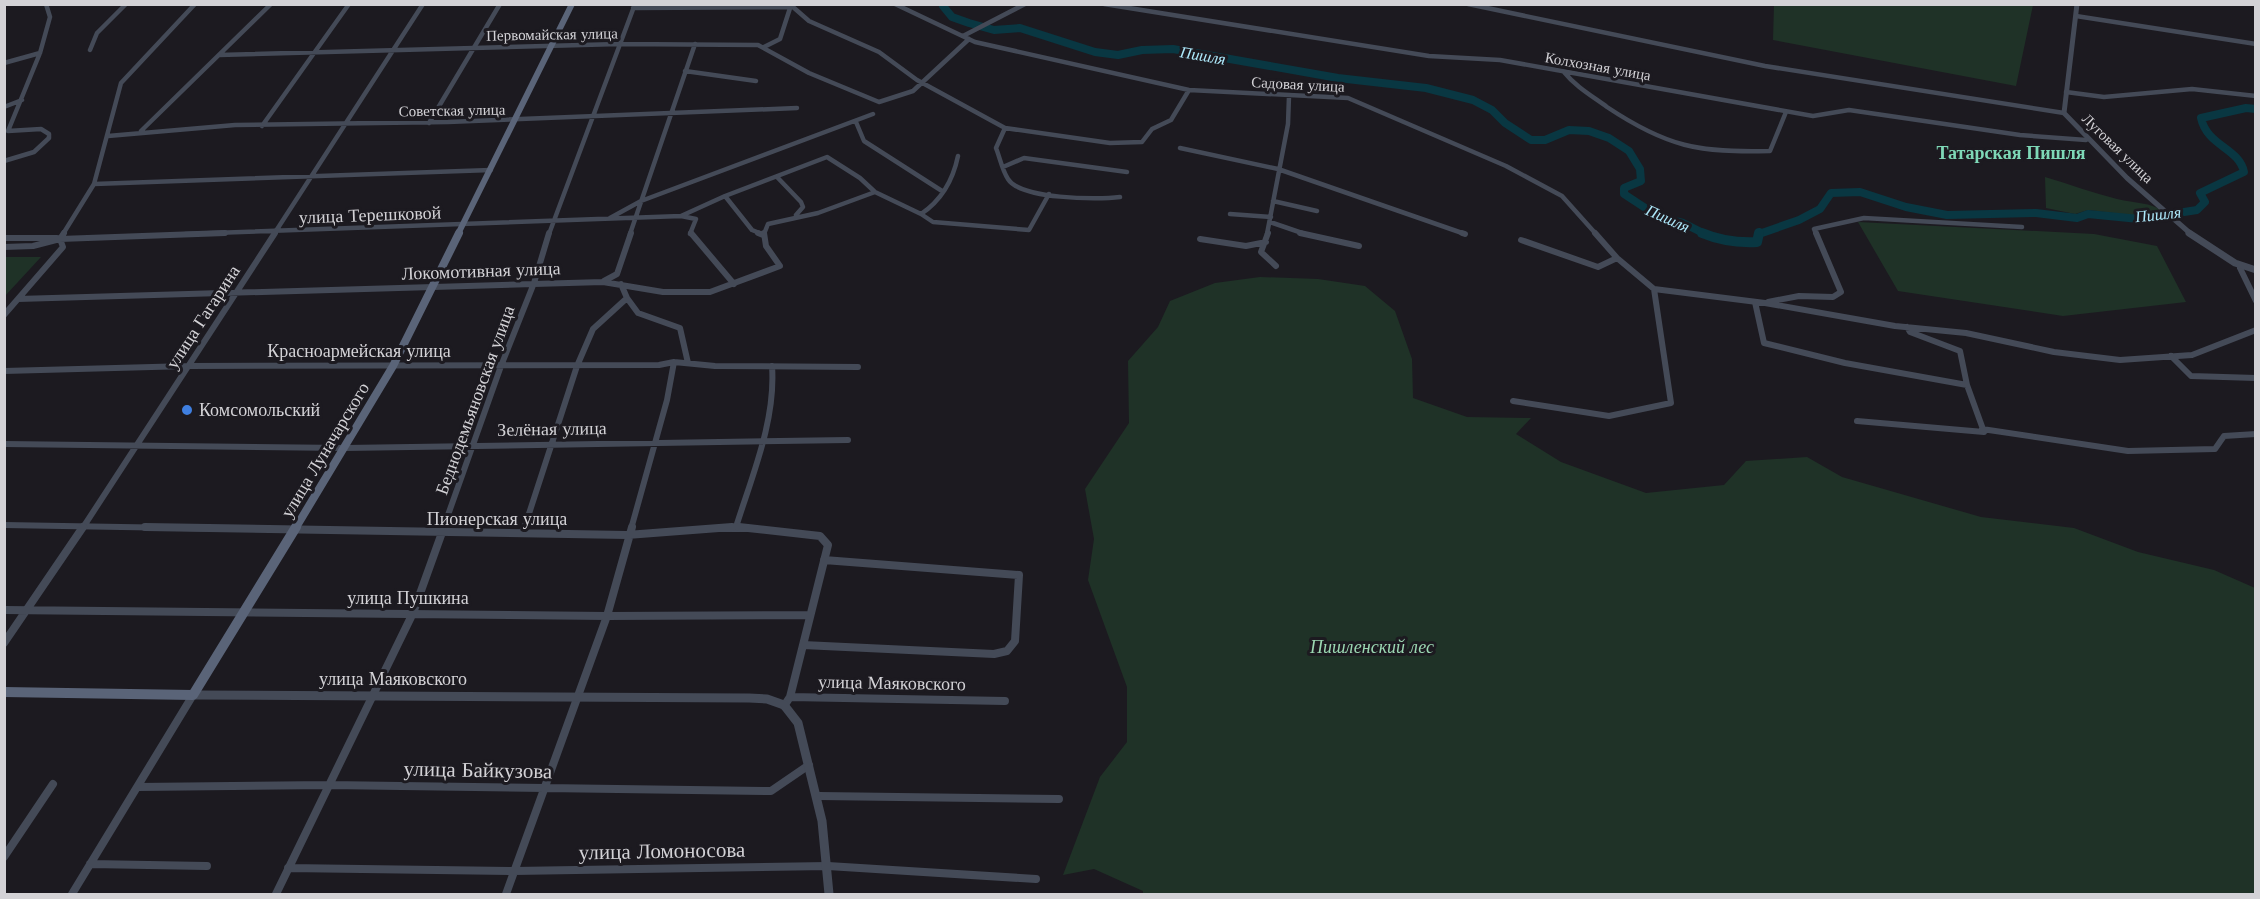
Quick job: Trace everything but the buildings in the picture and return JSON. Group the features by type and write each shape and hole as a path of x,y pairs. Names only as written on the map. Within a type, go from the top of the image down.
{"main road":[{"name":"улица Луначарского","path":"193,695 393,366 572,4"},
{"name":"улица Маяковского","path":"4,693 193,695"}],"street":[{"path":"4,161 34,152 49,138 49,134 41,129 9,133 40,53 50,17 46,4"},
{"path":"90,50 97,33 126,4"},
{"path":"4,315 63,247 60,239 94,184 121,83 195,4"},
{"path":"141,131 271,4"},
{"path":"262,126 349,4"},
{"name":"улица Гагарина","path":"4,643 81,526 137,447 391,50 423,4"},
{"path":"429,123 500,4"},
{"name":"Садовая улица","path":"895,4 966,38 1189,90 1348,98 1506,166 1562,196 1617,258 1654,289"},
{"path":"921,83 977,29 1025,4"},
{"name":"Колхозная улица","path":"1104,4 1429,56 1500,60 1814,116 1849,110 2020,135 2086,140"},
{"path":"1468,4 1765,66 2064,113"},
{"name":"Луговая улица","path":"2077,4 2064,113 2086,140 2204,247 2240,268"},
{"path":"634,6 791,5 809,21 879,52 921,83 1005,128 1110,143 1142,142 1152,129 1171,120 1189,90"},
{"path":"764,47 780,39 791,5"},
{"name":"Беднодемьяновская улица","path":"276,894 413,613 475,445 501,366 534,282 553,220 634,6"},
{"path":"2076,16 2256,44"},
{"path":"603,282 617,274 695,44"},
{"name":"Первомайская улица","path":"219,55 695,44 764,47 809,73 872,101 892,100 913,91 921,83"},
{"path":"4,63 40,53"},
{"path":"685,71 756,81"},
{"path":"1563,72 1573,84 1637,128 1674,145 1716,153 1770,151 1786,112"},
{"path":"2066,92 2104,97 2192,89 2256,96"},
{"path":"1276,266 1261,252 1266,242 1278,169 1291,117 1289,96"},
{"path":"4,107 22,100"},
{"name":"Советская улица","path":"108,136 141,131 262,126 429,123 797,108"},
{"path":"606,219 641,201 873,114"},
{"path":"856,122 864,141 942,191"},
{"path":"1005,128 996,148 1008,180 1023,191 1102,199 1120,198"},
{"path":"1180,148 1278,169 1465,234"},
{"path":"921,214 936,206 942,191 954,176 958,156"},
{"path":"681,216 725,196 827,157 860,178 874,192 933,222 1029,230 1049,194"},
{"path":"1003,167 1024,158 1127,172"},
{"path":"94,184 490,171"},
{"path":"777,177 801,202 803,207 796,215"},
{"path":"725,196 752,230 763,235 768,224 796,215 819,213 861,195 874,192"},
{"path":"1273,201 1317,211"},
{"path":"1230,214 1270,219 1312,237 1359,246"},
{"path":"681,216 696,219 690,236 734,284"},
{"name":"улица Терешковой","path":"4,247 33,246 60,239 681,216"},
{"path":"1765,303 1799,296 1833,297 1841,292 1814,229 1864,218 2022,227"},
{"name":"Локомотивная улица","path":"18,299 431,289 534,282 603,282 663,292 710,292 780,266 766,247 763,235"},
{"name":"улица Терешковой","path":"4,238 45,236 60,239"},
{"path":"1200,239 1246,246 1266,242"},
{"path":"1521,240 1598,267 1617,258"},
{"path":"2240,268 2256,270"},
{"path":"2240,268 2256,301"},
{"path":"621,284 627,298 638,313 680,328 688,363"},
{"path":"1513,401 1609,416 1671,403 1654,289 1765,303 1906,327 1966,333 2054,352 2120,360 2192,355 2256,330"},
{"path":"523,532 554,444 577,366 593,329 627,298"},
{"path":"1755,302 1764,343 1845,363 1967,385"},
{"path":"1906,327 1910,332 1960,351 1967,385 1982,429"},
{"path":"2171,356 2191,376 2256,378"},
{"path":"506,894 607,616 627,535 667,400 674,362"},
{"name":"Красноармейская улица","path":"4,371 189,366 659,365 674,362 858,368"},
{"path":"736,527 761,441 775,380 772,366"},
{"path":"1857,421 1983,432 1982,429"},
{"path":"1982,429 2128,451 2215,449 2224,436 2256,434"},
{"name":"Зелёная улица","path":"4,444 345,448 849,440"},
{"name":"Пионерская улица","path":"4,525 442,534 523,532 627,535 736,527 820,536 828,545 803,645 785,702"},
{"path":"803,645 994,654 1007,651 1015,640 1019,575 824,560"},
{"name":"улица Пушкина","path":"4,610 607,616 810,615"},
{"name":"улица Маяковского","path":"193,695 762,699 785,702 1005,701"},
{"name":"улица Луначарского","path":"72,894 193,695"},
{"path":"785,702 799,726 819,796 828,866 829,894"},
{"name":"улица Байкузова","path":"138,787 329,785 771,791 810,764"},
{"path":"4,857 53,784"},
{"path":"819,796 1059,799"},
{"path":"90,864 207,866"},
{"name":"улица Ломоносова","path":"288,868 514,871 828,866 1036,879"}],"green space":[{"path":"1774,4 2033,5 2016,86 1773,40"},
{"path":"2045,177 2108,197 2148,205 2166,213 2138,216 2088,210 2075,214 2046,208"},
{"path":"1858,222 2094,234 2157,246 2186,302 2063,316 1898,291"},
{"path":"4,257 41,257 5,296"},
{"name":"Пишленский лес","path":"1260,277 1318,279 1365,286 1395,311 1412,359 1413,398 1467,417 1531,418 1516,434 1561,462 1646,493 1724,485 1746,461 1807,457 1842,477 1981,517 2074,528 2138,552 2214,570 2255,588 2255,894 1143,894 1143,891 1094,869 1063,875 1100,777 1127,742 1127,687 1088,580 1094,539 1085,489 1129,423 1128,361 1158,327 1170,301 1215,283"}],"waterway":[{"name":"Пишля","path":"945,4 943,6 952,17 969,23 994,30 1020,28 1095,52 1118,55 1142,50 1173,49 1338,78 1426,88 1473,100 1492,110 1505,123 1531,140 1545,140 1569,130 1589,131 1609,138 1629,151 1640,169 1641,181 1624,188 1624,194 1659,217 1683,223 1705,234"},
{"name":"Пишля","path":"1759,234 1799,220 1820,209 1831,193 1860,192 1906,207 1947,215 2036,213 2077,218 2088,214 2139,219 2197,210 2205,202 2200,193 2244,172 2236,157 2210,135 2201,118 2246,108 2256,109"},
{"name":"Пишля","path":"1702,233 1736,242 1757,242 1759,233"}],"place":[{"name":"Комсомольский","path":"187,410"}],"district":[{"name":"Татарская Пишля","path":"2011,153"}]}
